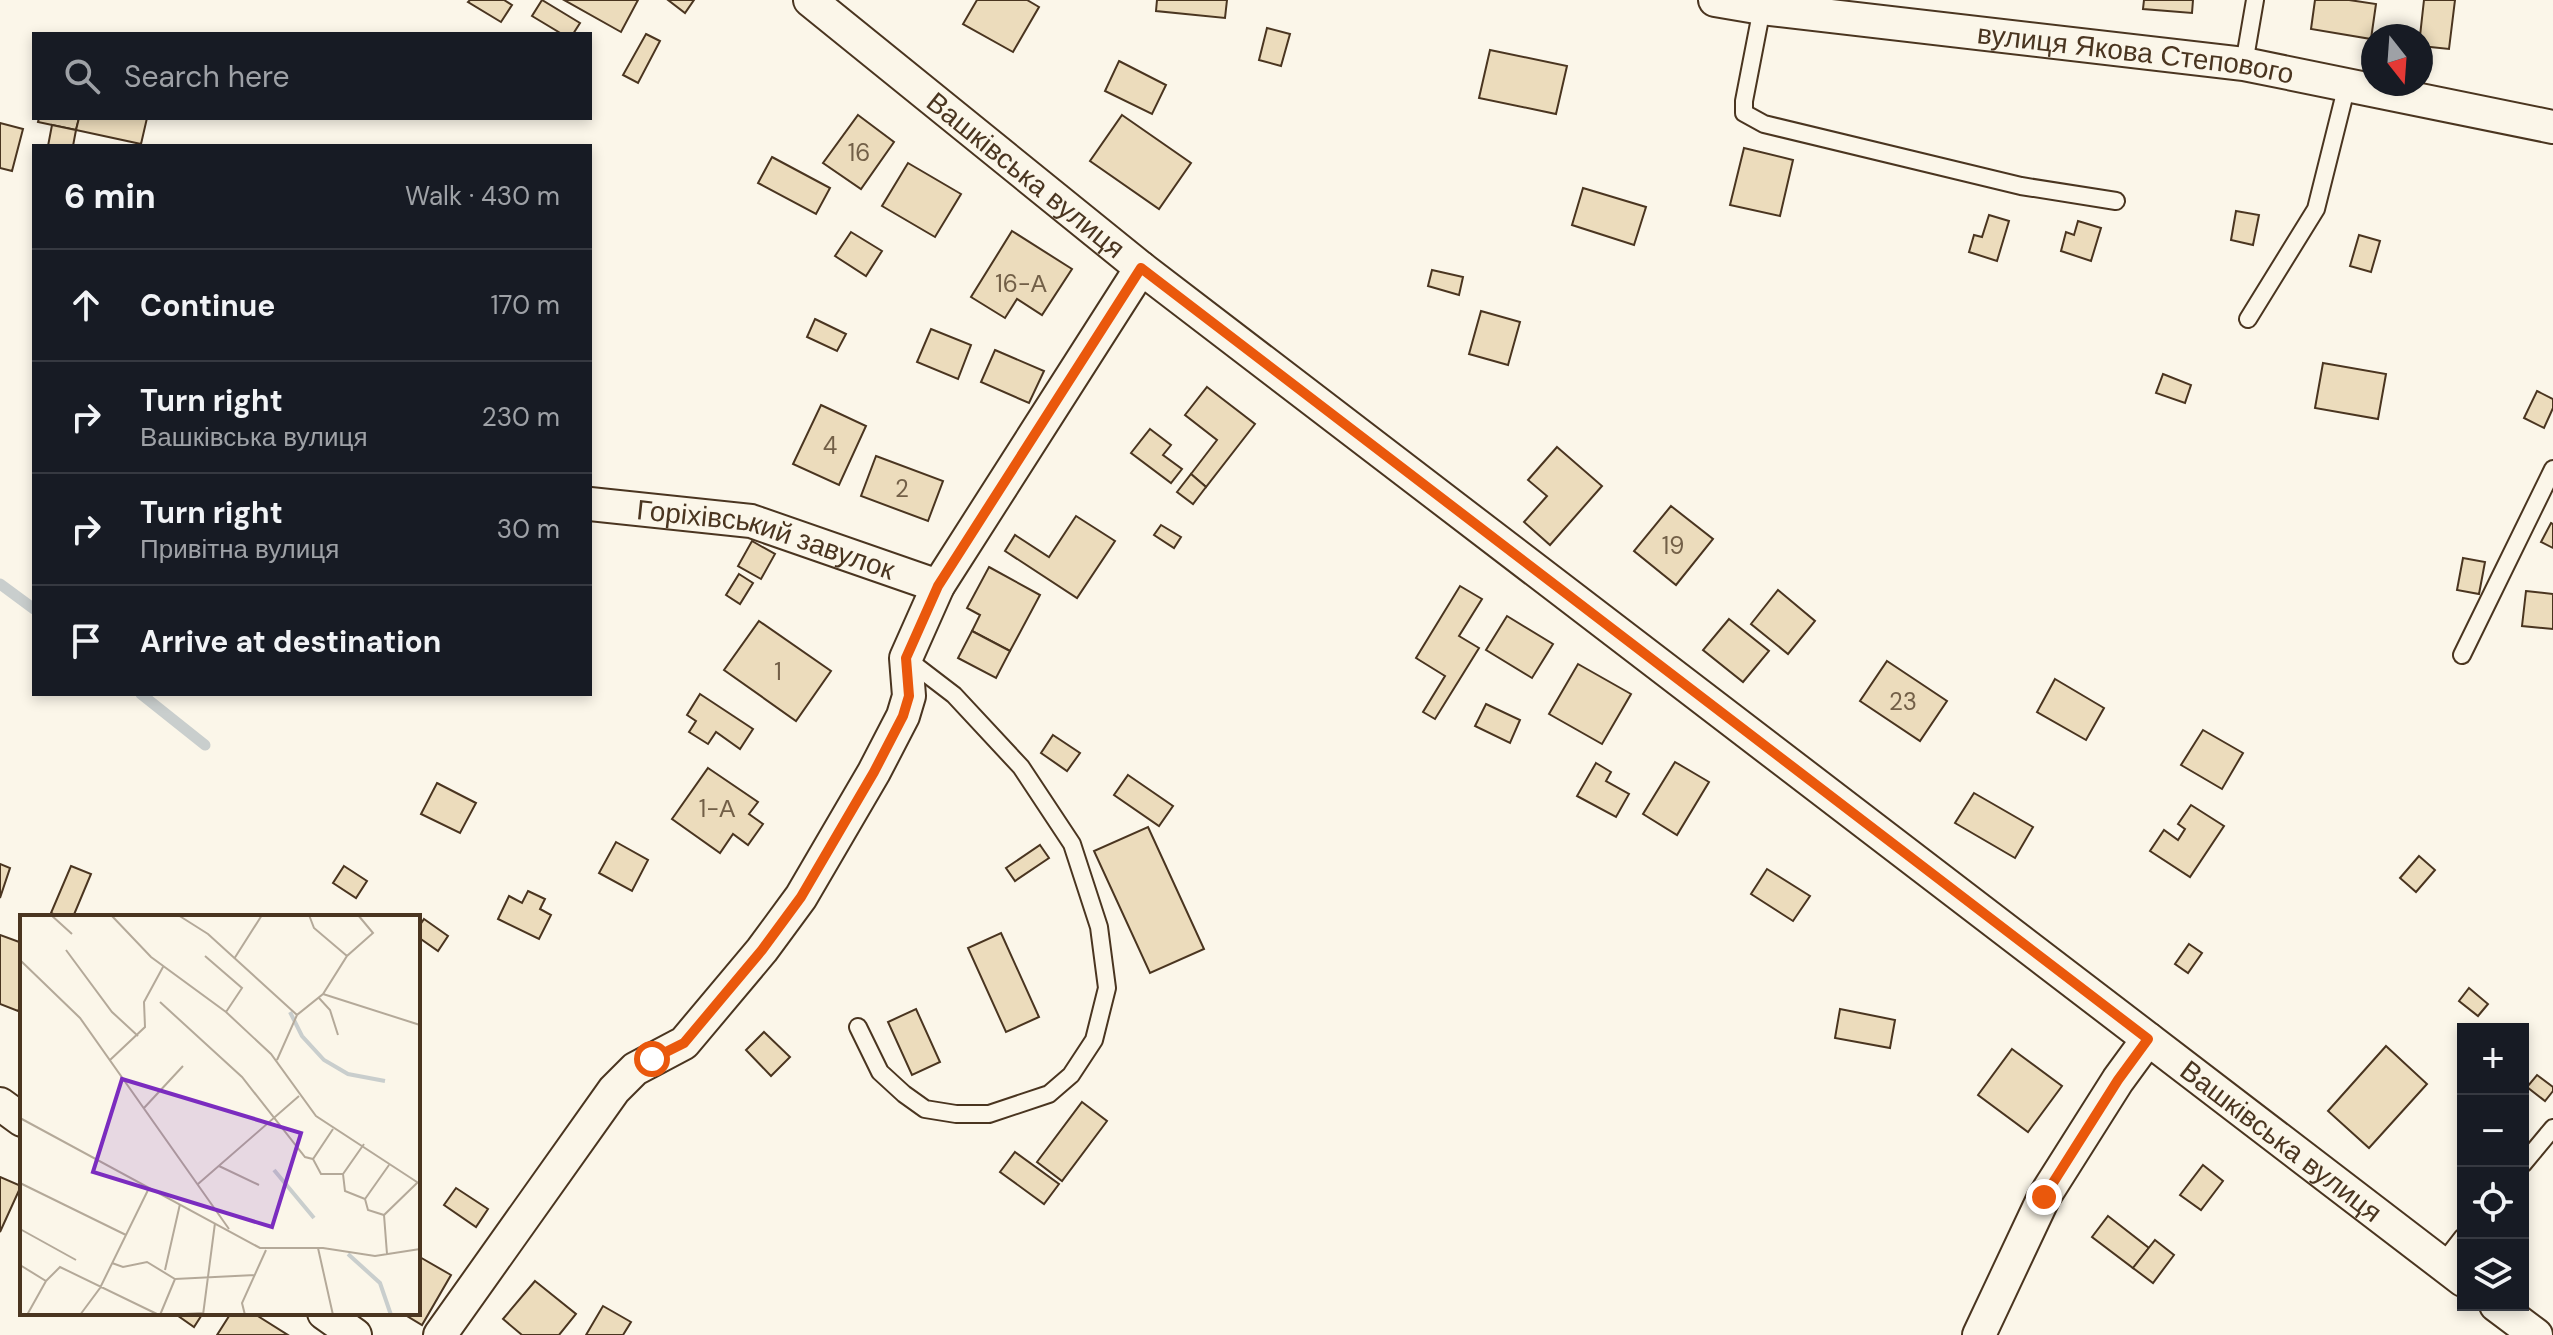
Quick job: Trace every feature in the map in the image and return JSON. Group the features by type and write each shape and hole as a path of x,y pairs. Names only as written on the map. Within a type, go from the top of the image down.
{"street":[{"name":"Вашківська вулиця","path":"810,0 1141,268 2452,1272"},
{"name":"вулиця Якова Степового","path":"1715,0 2244,64 2553,127"},
{"path":"440,1335 614,1090 635,1069 684,1043 762,950 801,897 903,716 909,696 906,658 938,586 1141,268"},
{"name":"Горіхівський завулок","path":"592,504 751,521 938,586"},
{"path":"1979,1335 2044,1197 2118,1080 2148,1039"},
{"path":"0,1104 20,1119"},
{"path":"2504,1311 2536,1335"},
{"path":"327,1315 355,1335"}],"lane":[{"path":"2244,64 2255,0"},
{"path":"1763,4 1744,101 1744,113 1754,119 1764,124 2021,186 2116,201"},
{"path":"2248,319 2316,209 2347,85"},
{"path":"2462,655 2553,469"},
{"path":"858,1027 880,1072 925,1109 956,1114 989,1114 1049,1094 1071,1075 1094,1040 1107,988 1099,927 1072,844 1021,767 954,695 906,658"},
{"path":"2529,1157 2553,1128"},
{"path":"2452,1272 2462,1239"}],"building":[{"path":"504,0 512,5 501,22 468,2"},
{"path":"542,0 580,23 574,32 559,32 532,16"},
{"path":"564,0 638,0 621,32"},
{"path":"668,0 694,0 685,13"},
{"path":"977,0 1027,0 1039,7 1013,52 963,24"},
{"path":"1157,0 1227,0 1225,18 1156,11"},
{"path":"2144,0 2193,0 2192,13 2143,9"},
{"path":"2315,0 2376,4 2373,24 2361,24 2361,37 2311,29"},
{"path":"2424,0 2455,0 2449,49 2433,47 2433,24 2421,24"},
{"path":"1267,28 1290,34 1281,66 1259,60"},
{"path":"646,34 660,41 638,83 623,75"},
{"path":"1490,50 1567,66 1556,114 1479,98"},
{"path":"1119,61 1166,85 1152,114 1105,91"},
{"path":"858,115 894,142 861,189 823,163"},
{"path":"1122,115 1191,163 1159,209 1090,161"},
{"path":"38,120 78,120 76,130"},
{"path":"78,120 147,120 141,144 76,130"},
{"path":"0,123 23,129 12,171 0,168"},
{"path":"52,125 76,130 73,144 48,144"},
{"path":"1744,148 1793,160 1780,216 1730,205"},
{"path":"772,157 830,188 816,214 758,183"},
{"path":"908,163 961,194 935,237 882,206"},
{"path":"1583,188 1646,207 1634,245 1572,225"},
{"path":"2236,211 2259,215 2253,245 2231,240"},
{"path":"1989,215 2009,221 1997,261 1969,252 1974,235 1982,237"},
{"path":"2078,221 2101,228 2091,261 2061,251 2066,232 2074,235"},
{"path":"1012,231 1072,269 1042,315 1017,299 1005,318 971,297"},
{"path":"851,232 882,251 866,276 835,256"},
{"path":"2359,235 2380,241 2371,272 2350,266"},
{"path":"1432,270 1463,277 1459,295 1428,286"},
{"path":"1481,311 1520,322 1508,365 1469,354"},
{"path":"815,319 846,334 837,351 807,337"},
{"path":"931,329 971,345 958,379 917,362"},
{"path":"995,350 1044,371 1029,403 981,382"},
{"path":"2323,363 2386,374 2378,419 2315,408"},
{"path":"2163,374 2191,385 2185,403 2156,393"},
{"path":"1207,387 1255,424 1206,487 1191,474 1217,440 1185,415"},
{"path":"2537,391 2553,399 2553,408 2544,428 2524,418"},
{"path":"821,405 866,426 839,485 793,464"},
{"path":"1150,429 1171,445 1163,455 1182,469 1171,483 1131,453"},
{"path":"1557,447 1602,486 1550,545 1524,522 1547,496 1528,480"},
{"path":"876,456 943,481 928,521 861,496"},
{"path":"1191,474 1206,487 1193,504 1177,492"},
{"path":"1671,506 1713,539 1676,585 1634,551"},
{"path":"1076,516 1115,541 1077,598 1005,551 1015,535 1049,557"},
{"path":"2553,524 2553,548 2541,542"},
{"path":"1161,525 1181,537 1174,548 1154,535"},
{"path":"752,541 775,554 761,579 738,566"},
{"path":"2463,558 2485,562 2479,594 2457,590"},
{"path":"989,567 1040,595 1010,651 972,631 980,615 967,608"},
{"path":"739,574 753,583 740,604 726,595"},
{"path":"1460,586 1482,599 1459,636 1479,648 1435,719 1423,712 1445,676 1416,658"},
{"path":"1778,590 1815,621 1788,654 1751,624"},
{"path":"2526,591 2553,594 2553,629 2522,626"},
{"path":"1507,616 1553,644 1532,678 1486,650"},
{"path":"1729,619 1769,651 1743,682 1703,650"},
{"path":"759,621 831,671 796,721 724,670"},
{"path":"972,631 1010,651 996,678 958,658"},
{"path":"1887,661 1947,701 1920,741 1860,701"},
{"path":"1578,664 1631,694 1602,744 1549,714"},
{"path":"2055,679 2104,708 2086,740 2037,712"},
{"path":"700,694 753,729 740,749 716,732 708,744 689,732 696,721 687,715"},
{"path":"1486,704 1520,720 1510,743 1475,726"},
{"path":"2203,730 2243,753 2222,789 2181,765"},
{"path":"1053,735 1080,753 1067,771 1041,753"},
{"path":"1675,762 1709,782 1677,835 1643,814"},
{"path":"1596,763 1611,772 1606,781 1629,794 1616,817 1577,796"},
{"path":"708,768 758,802 749,814 763,824 748,845 733,834 720,853 672,819"},
{"path":"1128,775 1173,806 1159,826 1114,795"},
{"path":"437,783 476,803 460,833 421,814"},
{"path":"1974,793 2033,827 2015,858 1955,823"},
{"path":"2191,805 2224,826 2190,877 2150,851 2164,830 2178,840 2185,829 2178,824"},
{"path":"1148,827 1204,949 1150,973 1094,851"},
{"path":"616,842 648,860 632,891 599,873"},
{"path":"1040,845 1049,858 1015,881 1006,868"},
{"path":"2419,856 2435,870 2416,892 2400,878"},
{"path":"0,864 10,868 0,898"},
{"path":"71,866 91,874 74,915 51,913"},
{"path":"344,866 367,881 356,898 333,883"},
{"path":"1767,869 1810,896 1793,921 1751,894"},
{"path":"528,891 545,899 540,909 551,915 539,939 498,919 509,896 522,903"},
{"path":"424,919 448,936 438,951 420,938 420,925"},
{"path":"1001,933 1039,1017 1006,1032 968,948"},
{"path":"0,935 20,942 20,1007 18,1011 0,1004"},
{"path":"2189,944 2202,953 2188,973 2175,964"},
{"path":"2469,988 2488,1004 2478,1016 2459,1001"},
{"path":"916,1009 940,1062 912,1075 888,1022"},
{"path":"1840,1009 1895,1020 1890,1048 1835,1038"},
{"path":"764,1032 790,1057 771,1076 746,1050"},
{"path":"2386,1046 2427,1084 2369,1148 2328,1111"},
{"path":"2012,1049 2062,1086 2028,1132 1978,1095"},
{"path":"2537,1075 2553,1087 2553,1091 2545,1101 2529,1089"},
{"path":"1082,1102 1107,1121 1062,1181 1037,1162"},
{"path":"1015,1152 1059,1184 1044,1204 1000,1172"},
{"path":"2203,1165 2223,1181 2201,1210 2180,1195"},
{"path":"0,1177 20,1188 0,1232"},
{"path":"456,1188 488,1209 476,1227 444,1205"},
{"path":"2108,1216 2149,1248 2133,1268 2092,1237"},
{"path":"2155,1240 2174,1255 2153,1283 2133,1268"},
{"path":"420,1257 451,1275 422,1325 405,1315 420,1315"},
{"path":"535,1281 576,1314 559,1335 522,1335 503,1319"},
{"path":"603,1306 631,1322 623,1335 586,1335"},
{"path":"177,1315 202,1315 194,1327"},
{"path":"230,1315 256,1315 288,1335 217,1335"}],"waterway":[{"path":"0,584 32,608"},
{"path":"144,696 205,745"}],"route":[{"path":"652,1059 684,1043 762,950 801,897 903,716 909,696 906,658 938,586 1141,268 2148,1039 2118,1080 2044,1197"}]}
